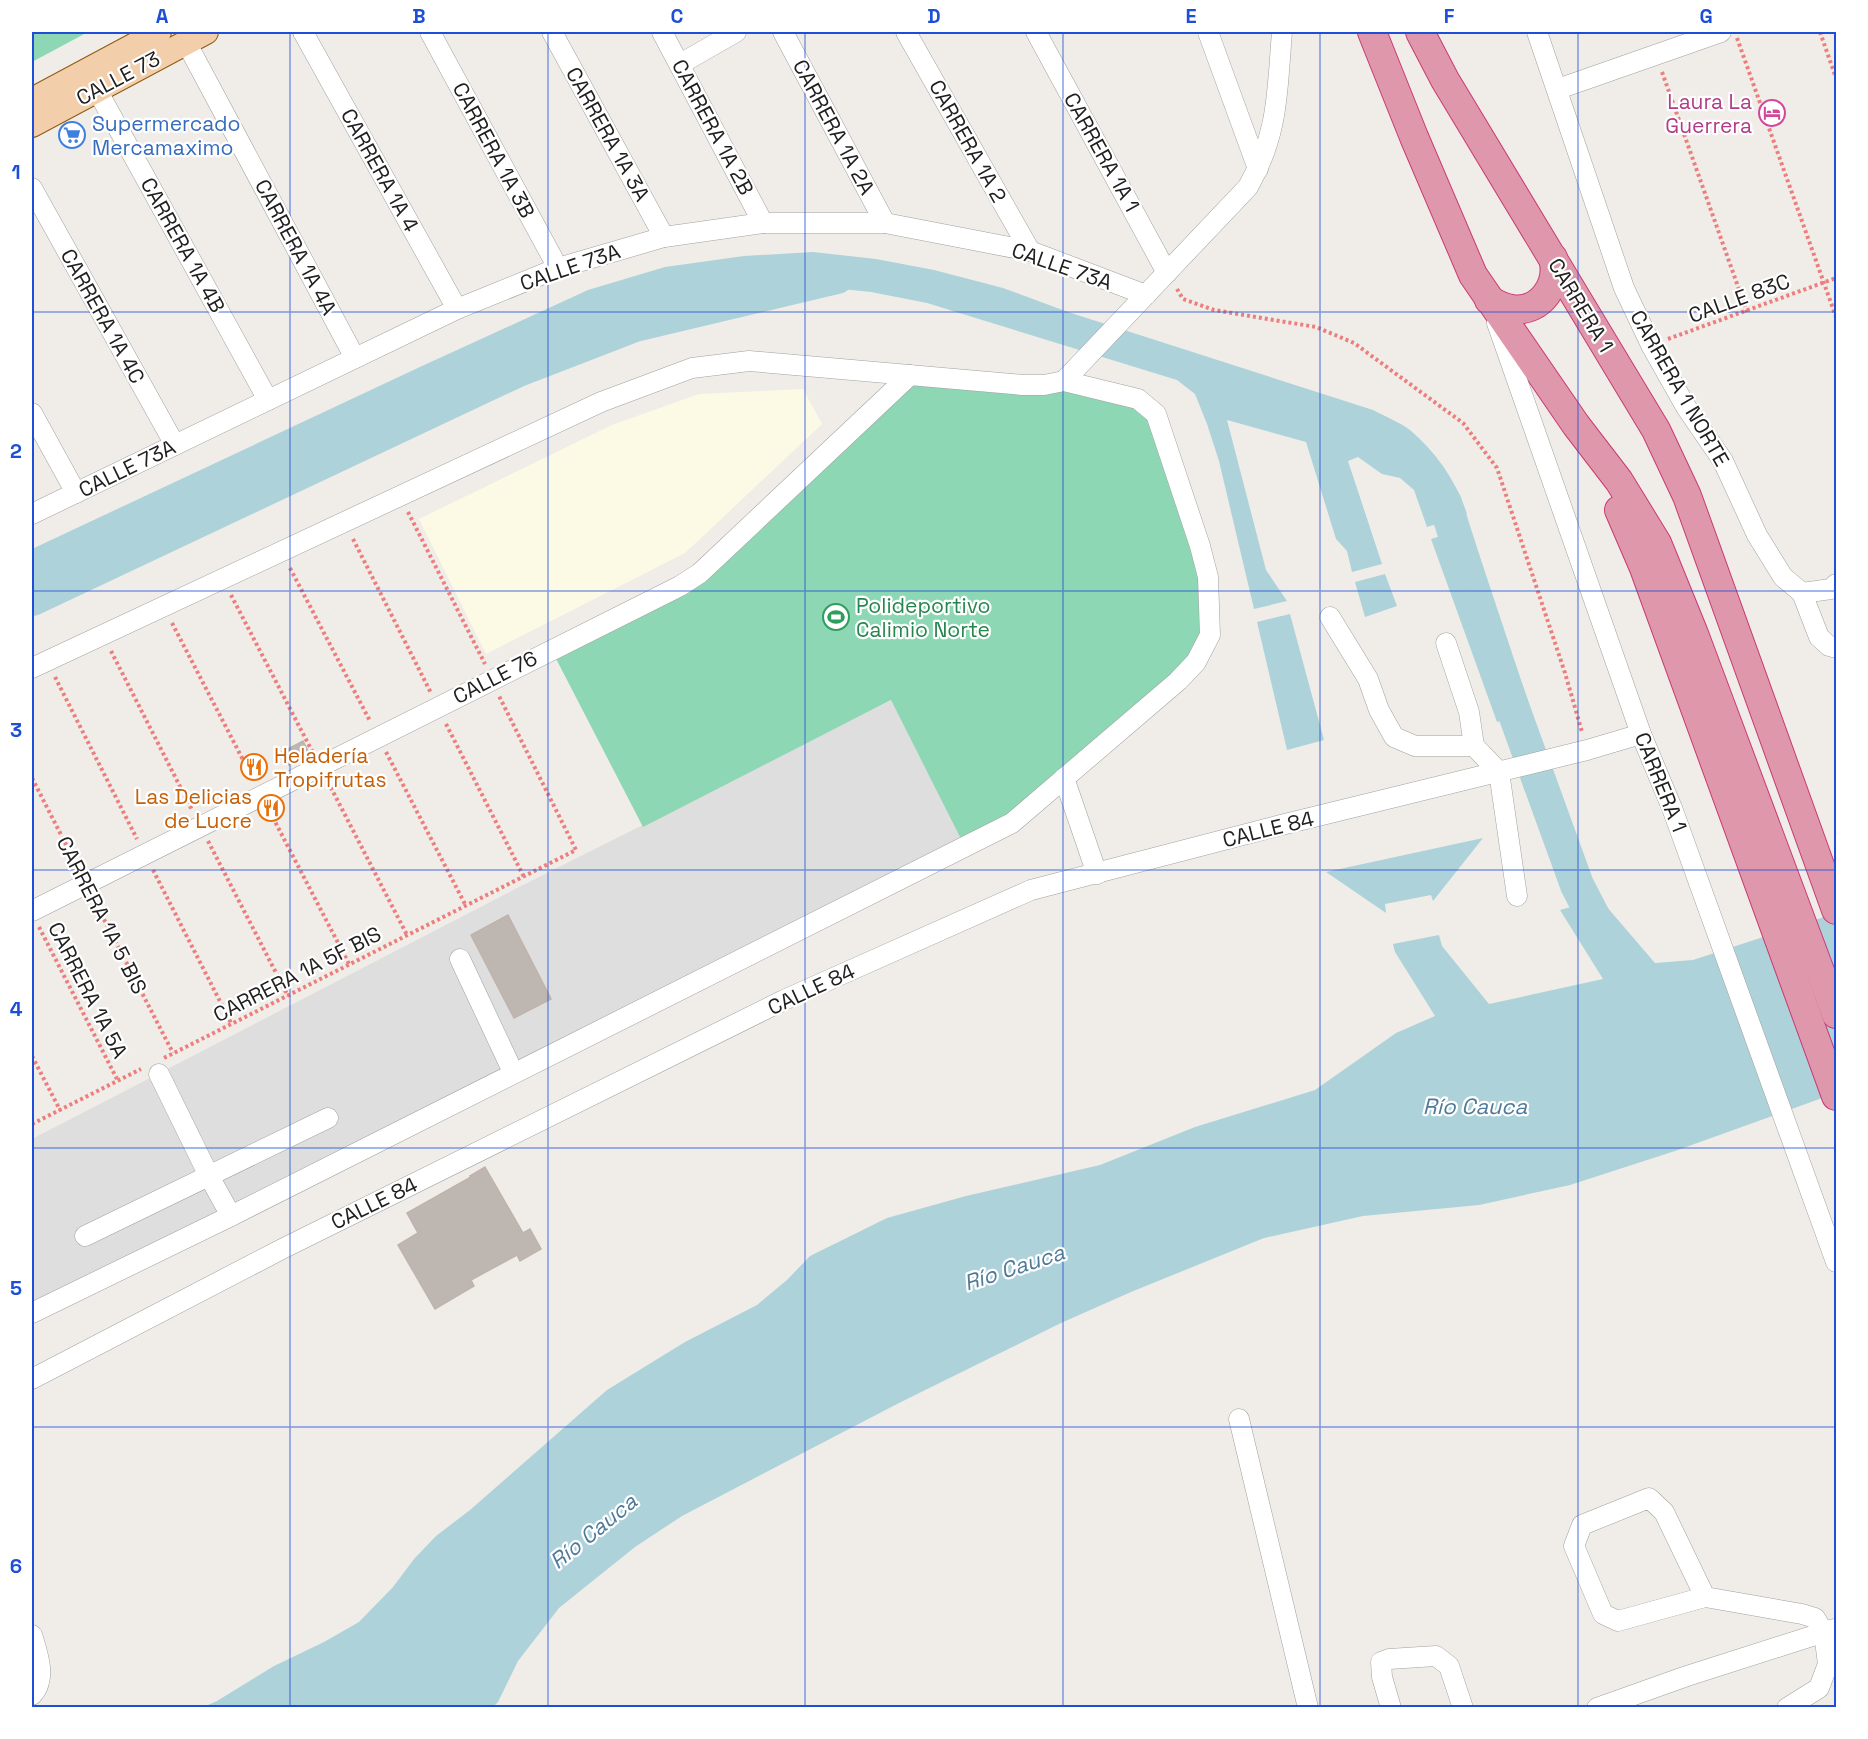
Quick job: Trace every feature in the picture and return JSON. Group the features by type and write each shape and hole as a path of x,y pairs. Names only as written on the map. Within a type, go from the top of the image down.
{"highway":[{"name":"CARRERA 1","path":"1372,32 1473,274 1576,425 1619,481 1657,543 1694,634 1736,783"},
{"name":"CARRERA 1","path":"1420,32 1445,80 1656,430 1687,496 1836,910"},
{"path":"1489,300 1515,310 1537,303 1550,291 1553,283 1555,266 1553,258"},
{"path":"1736,783 1836,1014"},
{"path":"1736,783 1836,1096"}],"main road":[{"name":"CALLE 73","path":"32,100 159,32"},
{"name":"CALLE 73","path":"32,125 196,37"}],"street":[{"name":"CARRERA 1A 4","path":"303,32 457,309"},
{"name":"CARRERA 1A 3B","path":"430,32 558,268"},
{"name":"CARRERA 1A 3A","path":"552,32 664,237"},
{"name":"CARRERA 1A 2B","path":"662,32 764,223"},
{"path":"680,64 736,32"},
{"name":"CARRERA 1A 2A","path":"783,32 885,223"},
{"name":"CARRERA 1A 2","path":"906,32 1030,251"},
{"name":"CARRERA 1A 1","path":"1036,32 1167,273"},
{"path":"1208,32 1258,169"},
{"name":"CALLE 73A","path":"1064,381 1248,187 1258,169 1273,127 1282,32"},
{"name":"CARRERA 1 NORTE","path":"1538,32 1624,288 1651,345 1686,407 1723,461 1757,535 1783,577 1802,593"},
{"path":"1558,89 1721,32"},
{"name":"CARRERA 1A 4A","path":"196,37 355,358"},
{"name":"CARRERA 1A 4B","path":"97,90 268,400"},
{"name":"CARRERA 1A 4C","path":"32,188 175,445"},
{"name":"CALLE 73A","path":"32,514 457,309 558,268 664,237 764,223 885,223 1030,251 1146,295"},
{"name":"CARRERA 1","path":"1489,300 1641,734 1672,807 1836,1262"},
{"path":"32,668 601,402 692,368 749,361 1023,385 1044,385 1064,381 1138,399 1156,414 1200,546 1208,577 1210,635 1196,662 1178,681 1012,823 513,1072 231,1216 32,1313"},
{"name":"CALLE 76","path":"34,917 86,884 680,586 700,573 910,375"},
{"path":"32,413 76,493"},
{"path":"1836,584 1831,589 1802,593 1819,637 1829,646 1836,648"},
{"path":"1330,617 1368,679 1379,710 1394,737 1414,746 1474,746"},
{"path":"1446,643 1469,712 1474,746 1499,772 1517,896"},
{"name":"CALLE 84","path":"32,1379 282,1249 784,1000 1031,890 1587,750 1641,734"},
{"path":"1064,778 1097,874"},
{"path":"460,959 513,1072"},
{"path":"153,1068 231,1216"},
{"path":"85,1236 328,1118"},
{"path":"1239,1419 1308,1707"},
{"path":"1705,1598 1664,1512 1649,1498 1582,1525 1574,1546 1603,1614 1618,1621 1705,1598 1802,1614 1815,1618 1833,1630"},
{"path":"1597,1707 1833,1630"},
{"path":"1787,1707 1819,1688 1828,1664 1833,1630"},
{"path":"32,1635 40,1660 38,1688 32,1695"},
{"path":"1391,1707 1384,1686 1381,1662 1389,1659 1436,1656 1449,1666 1463,1707"}],"path":[{"path":"1735,32 1836,317"},
{"path":"1820,32 1836,78"},
{"path":"1656,55 1747,312"},
{"path":"1167,273 1183,299 1214,310 1316,327 1354,343 1463,423 1497,468 1565,673 1587,750"},
{"name":"CALLE 83C","path":"1651,345 1836,278"},
{"path":"408,513 491,679"},
{"name":"CARRERA 1A 5F BIS","path":"32,1124 118,1081 153,1068 173,1053 576,850 491,679"},
{"name":"CARRERA 1A 5 BIS","path":"32,778 173,1053"},
{"name":"CARRERA 1A 5A","path":"34,917 118,1081"},
{"path":"32,1056 60,1110"}],"shaded area":[{"path":"803,389 822,424 685,553 486,654 419,519 612,425 699,394"},
{"path":"892,700 964,845 32,1313 32,1139 527,883"}],"green space":[{"path":"32,32 88,32 32,62"},
{"name":"Polideportivo Calimio Norte","path":"910,375 1044,385 1149,408 1200,546 1210,635 1196,662 1064,778 964,845 891,700 643,827 551,649 680,586"}],"water":[{"path":"813,252 876,259 934,270 1003,288 1068,312 1373,410 1410,430 1429,448 1451,479 1467,514 1427,527 1414,490 1400,478 1382,474 1358,457 1348,461 1382,564 1352,572 1347,551 1336,539 1306,442 1227,420 1266,570 1287,601 1254,609 1219,461 1207,424 1195,394 1177,380 927,303 871,292 812,286 747,290 672,300 600,322 32,586 32,549 588,290 665,267 744,256"},
{"path":"1470,527 1532,713 1497,722 1431,539"},
{"path":"1385,574 1397,606 1365,617 1355,582"},
{"path":"1290,614 1324,740 1287,750 1257,622"},
{"path":"1483,838 1433,901 1431,895 1385,904 1386,913 1326,872"},
{"name":"Río Cauca","path":"1600,899 1655,963 1693,960 1836,913 1836,1093 1675,1151 1570,1185 1479,1205 1363,1216 1264,1238 1061,1323 899,1403 682,1516 635,1547 559,1608 518,1661 498,1702 493,1707 201,1708 217,1701 274,1666 359,1622 393,1587 414,1559 436,1536 470,1510 607,1390 685,1342 757,1305 787,1280 810,1256 887,1218 966,1196 1100,1165 1195,1127 1315,1090 1396,1033 1435,1016 1395,952 1393,944 1439,935 1442,946 1489,1004 1603,979 1560,910"}],"building":[{"path":"303,741 310,755 289,765 282,752"},
{"path":"508,915 551,999 514,1018 471,935"},
{"path":"485,1167 523,1233 530,1229 541,1249 520,1261 517,1255 471,1280 474,1286 435,1309 398,1245 418,1233 407,1213"}],"waterway":[{"path":"32,599 516,371 635,325 837,277"},
{"path":"1430,478 1445,503 1468,576"},
{"path":"1500,673 1577,885 1607,943"}],"place":[{"name":"Laura La Guerrera","path":"1772,113"},
{"name":"Supermercado Mercamaximo","path":"72,135"},
{"name":"Polideportivo Calimio Norte","path":"836,617"},
{"name":"Heladería Tropifrutas","path":"254,767"},
{"name":"Las Delicias de Lucre","path":"271,808"}]}
